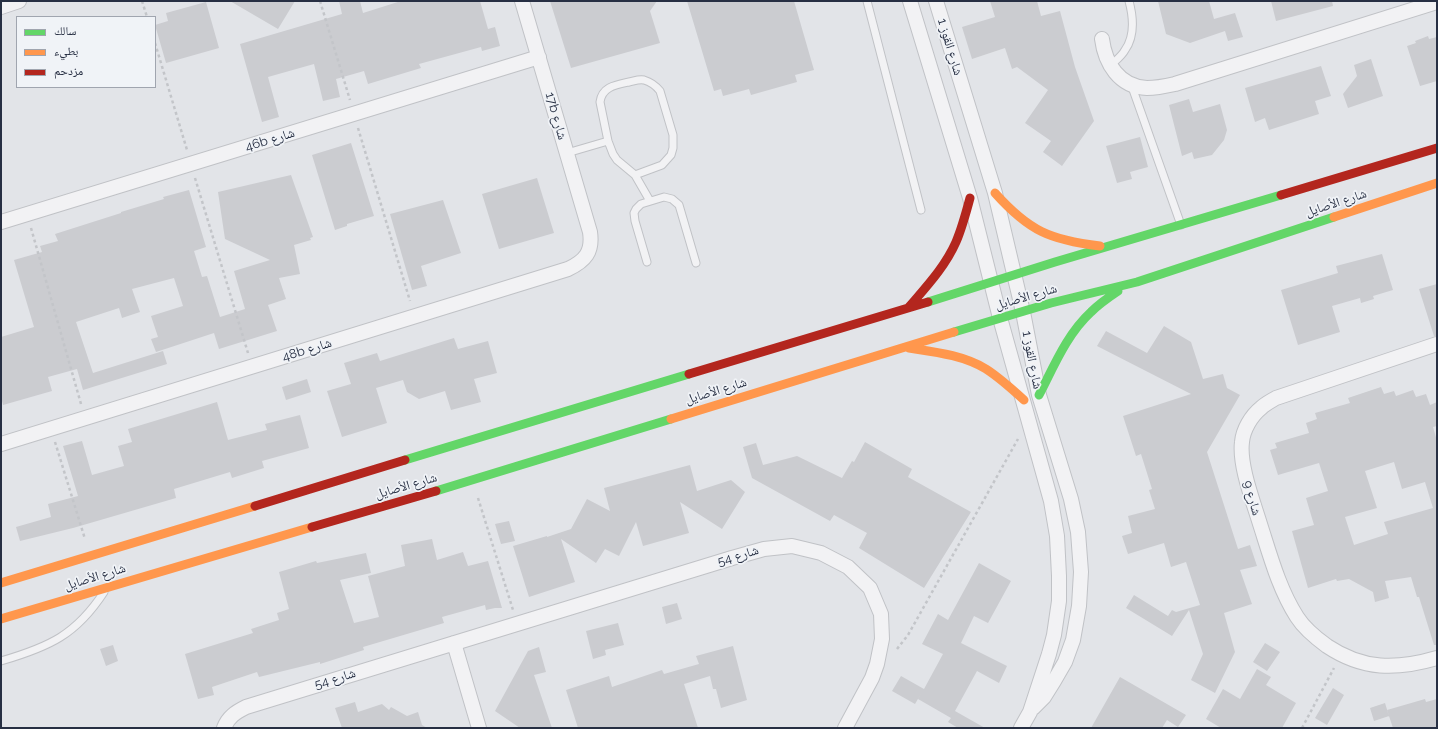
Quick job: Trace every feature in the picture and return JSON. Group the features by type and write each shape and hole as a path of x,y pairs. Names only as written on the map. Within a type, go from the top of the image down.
{"main road":[{"name":"شارع الأصايل","path":"1,583 1014,274 1109,247 1437,148"},
{"name":"شارع الأصايل","path":"1,619 473,480 1000,318 1051,303 1137,282 1437,183"},
{"path":"995,193 1020,220 1043,233 1063,241 1109,247"},
{"path":"908,307 929,284 950,254 963,224 970,198"},
{"path":"1039,395 1067,340 1081,321 1097,305 1116,292 1137,282"},
{"path":"903,347 944,354 962,359 981,367 995,375 1024,400"}],"street":[{"path":"1,7 19,1"},
{"name":"17b شارع","path":"522,1 590,232"},
{"name":"شارع القوز 1","path":"910,1 970,198 1000,318 1051,501 1057,536 1059,601 1054,635 1030,712 1021,728"},
{"name":"شارع القوز 1","path":"936,1 995,193 1023,312 1039,395 1071,499 1078,532 1081,572 1079,606 1073,640 1054,681 1044,697 1030,712"},
{"path":"1102,39 1104,53 1110,66 1118,75 1131,84 1145,88 1160,87 1175,84 1437,2"},
{"name":"46b شارع","path":"1,222 539,58"},
{"name":"48b شارع","path":"1,444 568,269 584,259 589,250 591,240 590,232"},
{"name":"شارع 9","path":"1437,344 1276,398 1260,408 1248,423 1242,441 1242,460 1254,505 1284,594 1297,618 1316,638 1341,655 1366,663 1391,666 1417,664 1437,658"},
{"name":"شارع 54","path":"224,728 234,713 246,707 764,549 792,546 821,553 848,567 870,588 881,614 882,639 877,664 872,678 845,728"},
{"path":"454,643 479,728"}],"lane":[{"path":"867,1 921,210"},
{"path":"1110,66 1126,50 1131,36 1133,21 1129,1"},
{"path":"635,175 662,165 671,155 674,148 673,135 660,91 656,86 644,80 637,80 613,86 604,92 600,102 608,141 613,154 617,160 635,175 650,201"},
{"path":"1131,84 1181,225"},
{"path":"567,153 608,141"},
{"path":"647,262 634,213 638,206 664,197 672,199 679,205 696,263"},
{"path":"1,661 45,646 64,635 81,621 90,611 107,587"}],"path":[{"path":"142,1 147,16"},
{"path":"320,1 415,316"},
{"path":"156,46 252,367"},
{"path":"27,214 85,418"},
{"path":"877,664 895,651 908,635 1029,420"},
{"path":"51,428 90,556"},
{"path":"473,480 517,624"},
{"path":"1302,728 1341,655"}],"building":[{"path":"230,1 295,1 278,29"},
{"path":"339,1 360,1 363,13 401,1 480,1 488,29 495,27 500,46 482,51 481,47 419,64 421,68 368,84 364,71 336,79 340,97 323,101 314,64 268,77 279,117 262,122 240,44 342,14"},
{"path":"550,1 657,1 650,11 660,43 571,68"},
{"path":"687,1 794,1 814,70 795,75 797,82 751,95 749,89 723,96 721,89 714,91"},
{"path":"990,1 1037,1 1041,16 1060,11 1075,67 1094,121 1062,166 1043,152 1051,141 1025,123 1048,90 1017,67 1012,69 1005,48 972,59 962,27 995,17"},
{"path":"1158,1 1209,1 1214,19 1235,13 1243,37 1228,41 1225,31 1190,43 1166,34"},
{"path":"1271,1 1332,1 1333,6 1276,21"},
{"path":"206,2 219,48 166,63 156,25 168,21 166,13"},
{"path":"1428,36 1429,39 1437,37 1437,81 1420,86 1407,46"},
{"path":"1371,59 1383,96 1348,108 1343,94 1357,76 1354,65"},
{"path":"1321,66 1331,96 1315,101 1319,114 1269,130 1265,118 1255,122 1245,88"},
{"path":"1189,99 1193,112 1220,104 1227,130 1224,140 1212,155 1194,159 1192,152 1182,156 1169,105"},
{"path":"1140,137 1148,167 1130,172 1132,179 1117,183 1106,146"},
{"path":"351,143 374,216 347,224 347,226 335,230 312,155"},
{"path":"291,175 313,237 310,238 311,240 294,245 300,274 279,278 286,299 268,305 277,331 219,349 214,333 156,352 151,339 158,337 151,316 183,306 174,278 132,289 140,312 122,318 119,308 76,322 93,373 163,351 167,364 83,390 77,369 48,377 52,391 3,405 1,397 1,337 34,327 14,260 42,252 40,246 58,241 55,234 164,199 163,197 189,190 206,247 194,251 202,277 207,276 220,317 245,309 234,271 270,260 225,239 218,192"},
{"path":"537,178 554,233 499,249 482,194"},
{"path":"443,200 461,253 421,266 427,286 412,290 390,214"},
{"path":"1382,254 1393,290 1373,296 1374,299 1361,303 1360,298 1332,306 1340,332 1298,345 1281,290 1338,273 1336,266"},
{"path":"1437,284 1437,336 1434,336 1419,289"},
{"path":"1164,326 1191,342 1203,379 1223,374 1227,388 1240,395 1207,452 1238,549 1250,545 1257,566 1240,570 1252,604 1224,613 1235,652 1215,693 1191,680 1203,654 1189,610 1172,636 1126,608 1134,595 1168,616 1172,610 1176,612 1200,605 1186,562 1171,567 1164,543 1128,554 1122,536 1132,533 1128,516 1155,509 1149,490 1152,489 1141,454 1136,456 1123,416 1191,394 1097,346 1106,331 1147,353"},
{"path":"454,338 458,349 488,341 497,373 474,379 481,402 451,410 445,391 419,399 407,392 403,380 376,388 387,423 342,437 327,391 351,384 344,363 377,353 380,361"},
{"path":"307,379 311,392 286,400 282,387"},
{"path":"1381,387 1384,394 1394,391 1396,396 1413,390 1416,397 1426,394 1430,405 1437,402 1437,426 1433,427 1437,441 1437,645 1434,645 1411,577 1385,581 1389,598 1375,602 1373,592 1349,579 1337,581 1336,579 1308,588 1292,531 1314,525 1306,498 1328,491 1319,463 1278,475 1270,450 1277,448 1275,443 1309,433 1306,423 1317,419 1315,413 1350,403 1348,398","holes":["1394,462 1402,489 1425,482 1433,508 1384,522 1388,534 1354,545 1345,517 1377,508 1365,471"]},
{"path":"217,402 228,440 267,430 265,424 300,415 309,448 262,461 264,468 232,478 230,472 174,489 176,498 73,528 20,541 16,527 51,517 48,504 78,496 63,446 82,441 92,475 124,466 118,446 132,442 128,429"},
{"path":"865,442 912,469 908,477 971,512 924,588 859,548 867,533 834,515 830,521 752,478 743,447 756,443 763,465 797,456 842,478 852,461 854,462"},
{"path":"690,465 697,491 731,480 745,492 722,529 680,502 689,533 643,546 636,522 619,556 605,549 596,563 561,539 575,582 529,597 513,546 571,529 587,499 610,511 604,488"},
{"path":"509,521 515,541 501,544 495,524"},
{"path":"432,539 437,560 463,552 468,566 488,561 502,608 486,610 485,605 442,617 444,623 363,647 364,650 320,664 320,662 259,677 257,672 212,687 214,695 198,699 185,654 253,633 251,629 279,620 277,613 289,609 279,572 316,561 317,563 366,553 371,573 340,580 354,623 379,617 368,576 405,566 401,545"},
{"path":"979,563 1011,581 988,623 974,616 961,643 1007,666 999,683 977,671 955,711 985,728 958,728 948,722 951,718 918,699 922,692 915,704 892,691 901,676 924,689 943,654 922,644 938,614 948,620"},
{"path":"677,603 682,619 666,624 662,607"},
{"path":"618,623 624,645 605,650 606,655 593,659 586,631"},
{"path":"1265,643 1280,652 1267,671 1253,662"},
{"path":"113,645 118,661 106,666 100,649"},
{"path":"733,646 747,700 721,708 716,689 713,689 710,676 684,684 698,728 578,728 566,690 609,676 612,687 662,670 664,674 699,664 696,656"},
{"path":"539,647 546,672 534,675 552,728 520,728 495,711 528,651"},
{"path":"1257,669 1271,677 1266,685 1296,703 1282,728 1221,728 1206,719 1223,689 1240,699"},
{"path":"1120,677 1186,715 1178,727 1167,720 1162,728 1091,728"},
{"path":"1333,688 1344,695 1327,725 1315,718"},
{"path":"1425,699 1426,702 1437,699 1437,728 1393,728 1387,710"},
{"path":"355,702 358,712 382,704 389,710 391,707 407,716 418,712 422,725 427,728 342,728 335,708"},
{"path":"1385,703 1389,716 1374,721 1370,708"}],"traffic: fast":[{"path":"928,302 1055,262 1281,195"},
{"path":"954,332 1051,303 1137,282 1334,217"},
{"path":"1039,395 1068,340 1075,330 1094,309 1118,291"},
{"path":"405,460 689,374"},
{"path":"436,491 671,419"}],"traffic: slow":[{"path":"1334,217 1437,183"},
{"path":"995,193 1019,216 1042,232 1067,241 1100,246"},
{"path":"671,419 954,332"},
{"path":"909,348 958,357 977,364 996,376 1024,400"},
{"path":"1,583 255,506"},
{"path":"1,619 312,527"}],"traffic: jam":[{"path":"1281,195 1437,148"},
{"path":"909,307 935,276 952,251 970,198"},
{"path":"689,374 928,302"},
{"path":"255,506 405,460"},
{"path":"312,527 436,491"}]}
